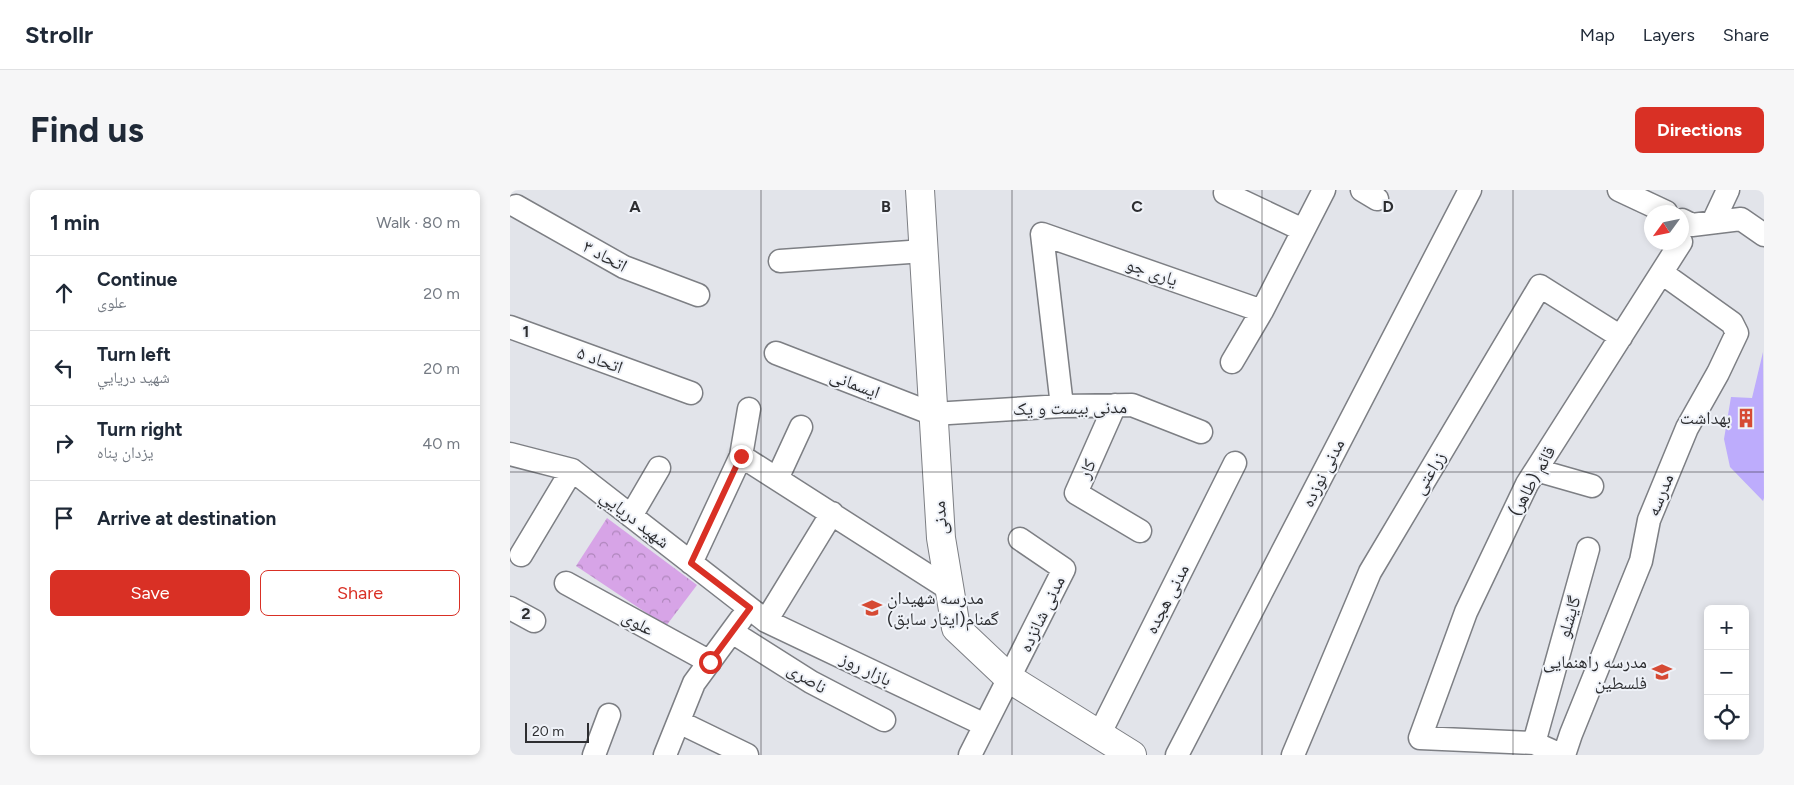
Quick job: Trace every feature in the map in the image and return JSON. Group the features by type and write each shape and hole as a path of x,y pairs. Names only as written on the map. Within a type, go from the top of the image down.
{"main road":[{"name":"مدنی","path":"920,190 941,538 956,628 1010,679 1132,755"}],"street":[{"path":"1232,362 1262,311 1324,190"},
{"name":"مدنی نوزده","path":"1177,755 1470,190"},
{"path":"1619,190 1651,205"},
{"name":"قائم (طاهر)","path":"1459,748 1420,738 1466,612 1527,484 1690,230 1728,190"},
{"path":"1225,193 1303,230"},
{"name":"اتحاد ۳","path":"518,203 624,267 698,295"},
{"path":"1690,230 1741,219 1764,235"},
{"name":"یاری جو","path":"1062,406 1042,234 1262,311"},
{"path":"780,261 924,251"},
{"name":"مدرسه","path":"1563,755 1641,561 1649,520 1687,428 1737,333 1732,323 1662,273"},
{"name":"زراعتی","path":"1293,755 1370,572 1540,286 1621,336"},
{"name":"اتحاد ۵","path":"510,327 691,392"},
{"name":"ایسمانی","path":"776,353 933,414"},
{"name":"کار","path":"1115,405 1076,493 1140,531"},
{"name":"مدنی بیست و یک","path":"933,414 1062,406 1132,405 1201,432"},
{"path":"691,563 741,456 749,409"},
{"path":"777,479 802,426"},
{"name":"شهيد دريايي","path":"510,454 572,470 758,615"},
{"path":"741,456 949,589"},
{"name":"مدنی هجده","path":"1100,735 1235,463"},
{"path":"630,516 660,468"},
{"path":"520,555 572,470"},
{"path":"1536,470 1592,486"},
{"path":"666,755 694,684 732,632 758,615 832,513"},
{"name":"مدنی شانزده","path":"1010,679 1064,569 1020,539"},
{"name":"گایشلو","path":"1534,743 1588,549"},
{"name":"علوی","path":"566,583 710,662"},
{"path":"510,608 534,621"},
{"name":"بازار روز","path":"758,615 846,660 986,725"},
{"name":"ناصری","path":"732,632 825,689 884,720"},
{"path":"825,689 846,660"},
{"path":"970,755 1010,679"},
{"path":"594,755 608,715"},
{"path":"679,722 746,755"},
{"path":"1459,748 1534,743 1563,755"}],"green space":[{"path":"607,518 697,585 666,626 576,566"}],"building":[{"name":"بهداشت","path":"1763,352 1763,501 1730,467 1724,439 1731,397 1752,398"}],"place":[{"name":"بهداشت","path":"1746,418"},
{"name":"مدرسه شهیدان گمنام(ایثار سابق)","path":"872,608"},
{"name":"مدرسه راهنمایی فلسطین","path":"1662,672"}],"route":[{"path":"710,662 750,608 691,563 741,456"}]}
